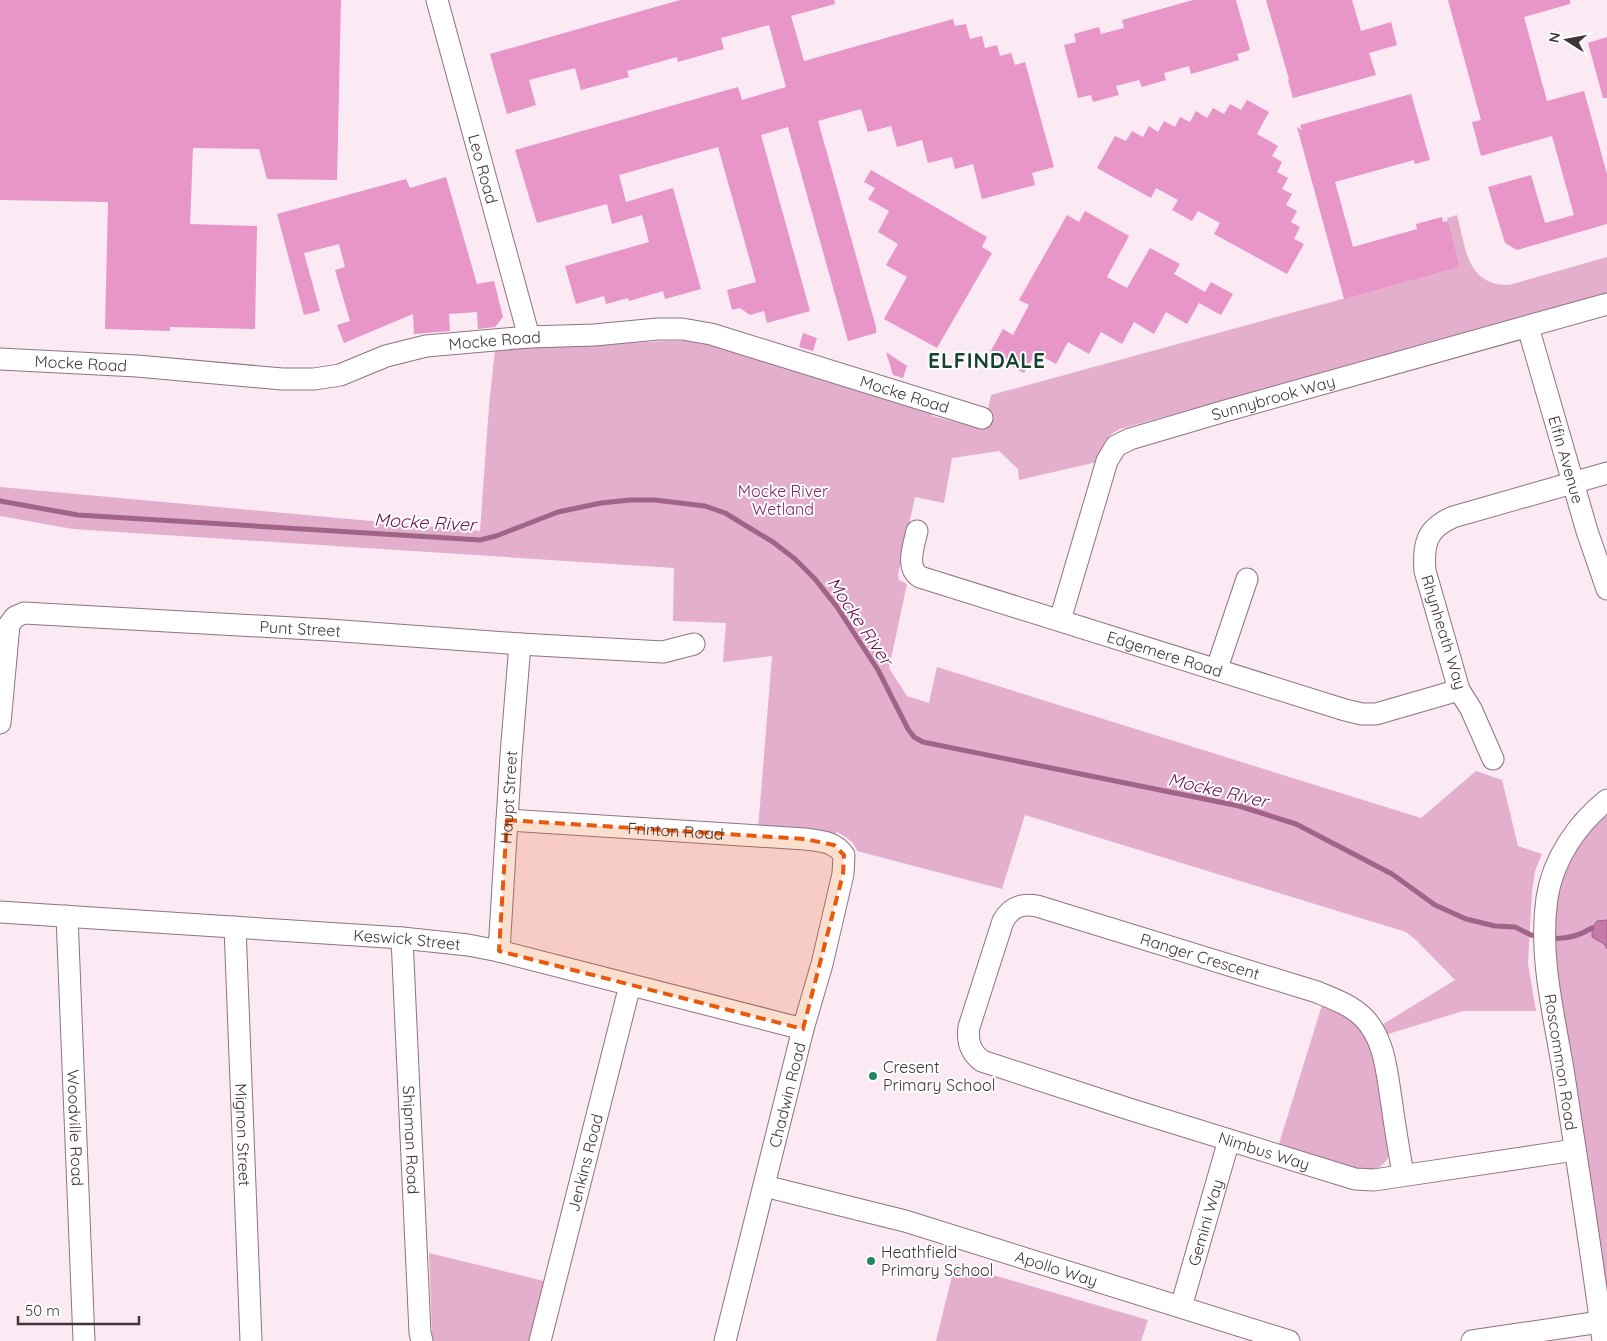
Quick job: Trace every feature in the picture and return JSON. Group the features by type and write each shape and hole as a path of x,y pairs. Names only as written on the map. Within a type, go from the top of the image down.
{"street":[{"name":"Leo Road","path":"436,0 529,337"},
{"name":"Sunnybrook Way","path":"1060,620 1107,461 1116,446 1130,439 1225,410 1607,304"},
{"name":"Elfin Avenue","path":"1528,327 1596,558 1607,589"},
{"name":"Mocke Road","path":"0,359 137,366 282,379 314,380 340,375 386,356 426,346 658,329 699,331 982,418"},
{"name":"Rhynheath Way","path":"1493,759 1472,709 1459,690 1425,571 1424,552 1430,534 1441,522 1453,517 1607,474"},
{"name":"Edgemere Road","path":"917,531 912,556 912,568 915,574 1362,714 1376,714 1459,690"},
{"path":"1216,668 1247,578"},
{"name":"Punt Street","path":"0,713 9,625 14,617 24,613 329,630 663,652 694,644"},
{"name":"Haupt Street","path":"499,951 520,644"},
{"name":"Roscommon Road","path":"1601,1332 1544,948 1544,924 1547,896 1560,858 1580,826 1607,800"},
{"name":"Frinton Road","path":"507,820 805,839 822,841 834,845 841,850"},
{"name":"Chadwin Road","path":"725,1341 822,964 843,874 844,855 841,850"},
{"name":"Ranger Crescent","path":"969,1044 969,1027 1003,921 1013,908 1019,905 1037,906 1317,992 1339,1001 1356,1011 1373,1028 1380,1044 1385,1063 1403,1174"},
{"name":"Keswick Street","path":"0,912 448,942 499,951 804,1029"},
{"name":"Woodville Road","path":"67,916 84,1341"},
{"name":"Mignon Street","path":"234,927 251,1341"},
{"name":"Shipman Road","path":"402,938 420,1333 422,1341"},
{"name":"Jenkins Road","path":"540,1341 630,985"},
{"name":"Nimbus Way","path":"969,1044 976,1057 996,1066 1355,1179 1374,1180 1403,1174 1575,1150"},
{"name":"Gemini Way","path":"1181,1307 1229,1140"},
{"name":"Apollo Way","path":"764,1186 905,1221 1289,1341"},
{"path":"1472,1341 1601,1332"}],"highlighted area":[{"path":"507,820 805,839 834,845 844,855 843,874 803,1029 499,951"}],"green space":[{"name":"Mocke River Wetland","path":"1457,215 1470,262 1476,272 1484,279 1509,285 1607,257 1607,293 1120,429 1105,442 1097,462 1019,480 1018,469 999,451 952,458 944,503 915,497 898,575 899,580 907,584 889,668 907,696 929,703 937,667 1421,818 1476,771 1502,780 1518,846 1542,854 1535,871 1532,892 1528,964 1536,1011 1463,1011 1385,1035 1380,1026 1455,980 1406,932 1025,815 1002,889 857,851 852,842 837,832 835,835 758,830 772,656 723,662 726,623 673,621 674,568 73,529 0,516 0,487 480,531 495,350 695,341 933,411 932,416 984,429 991,395 1460,267 1447,218"},
{"path":"1607,801 1607,1322 1544,924 1580,826"},
{"path":"1323,1002 1346,1013 1370,1039 1391,1148 1387,1159 1381,1166 1373,1169 1353,1169 1278,1147"},
{"path":"429,1253 548,1282 533,1341 431,1341 427,1333 432,1333"},
{"path":"955,1264 1148,1320 1141,1341 936,1341"}],"shaded area":[{"path":"1607,920 1607,949 1604,944 1592,937 1592,928 1597,921"}],"building":[{"path":"0,0 341,0 337,180 267,179 259,149 193,148 190,224 257,226 255,329 170,327 170,331 105,329 108,202 0,200"},
{"path":"680,0 834,0 835,4 791,16 804,61 953,19 955,26 966,24 970,39 982,36 985,48 997,45 1000,56 1011,53 1015,65 1025,62 1054,167 1032,173 1035,185 982,199 973,164 955,169 952,157 928,163 922,140 897,147 891,126 868,132 861,109 818,121 876,327 876,333 848,341 788,127 761,135 810,311 767,323 764,311 750,315 740,308 732,310 727,290 756,282 718,147 619,175 626,202 673,188 701,289 665,299 663,291 629,301 628,298 606,304 604,296 576,304 565,266 649,242 642,215 612,224 607,204 537,223 515,150 738,87 742,100 786,87 769,25 721,38 724,49 678,62 677,57 627,71 629,77 581,90 575,68 529,80 536,105 507,114 490,54"},
{"path":"1193,0 1236,0 1250,50 1237,54 1239,60 1191,74 1189,66 1164,73 1166,80 1142,87 1139,80 1116,86 1119,95 1093,102 1091,95 1078,98 1064,45 1076,42 1074,34 1099,27 1101,34 1124,28 1122,20"},
{"path":"1266,0 1352,0 1361,31 1391,22 1397,45 1369,53 1376,75 1293,98"},
{"path":"1448,0 1570,0 1570,4 1524,17 1547,101 1584,91 1607,174 1607,224 1517,250 1505,243 1488,187 1531,175 1545,223 1574,215 1552,136 1481,156 1472,122 1481,120"},
{"path":"1607,37 1607,98 1603,98 1588,43"},
{"path":"1411,94 1430,160 1415,164 1414,160 1335,182 1353,247 1417,229 1416,224 1442,217 1443,222 1448,221 1460,267 1344,299 1297,127 1302,130 1300,125"},
{"path":"1247,100 1269,112 1257,134 1278,146 1272,156 1282,162 1277,172 1288,178 1282,189 1292,194 1286,205 1297,211 1291,222 1300,227 1294,239 1304,244 1287,274 1214,234 1220,223 1198,211 1192,221 1172,210 1178,200 1156,188 1151,198 1097,168 1115,136 1126,141 1132,131 1143,137 1149,126 1158,132 1164,121 1175,127 1180,117 1190,122 1196,111 1207,118 1213,108 1224,114 1230,104 1241,110"},
{"path":"871,170 987,237 982,247 992,253 937,348 884,319 907,277 886,265 898,244 878,232 889,211 868,199 875,188 864,182"},
{"path":"446,177 477,284 494,281 503,317 495,327 478,329 477,312 449,314 450,331 414,334 413,314 344,343 337,325 350,321 335,270 345,267 339,244 304,253 320,311 304,315 277,214 406,179 410,188"},
{"path":"1085,211 1129,236 1107,277 1127,288 1150,248 1180,264 1174,274 1205,292 1211,282 1233,294 1221,315 1199,303 1187,324 1166,312 1154,334 1134,322 1122,344 1101,332 1089,354 1068,342 1056,364 1036,353 1024,373 989,354 1003,329 1013,335 1029,305 1019,300 1067,215 1079,222"},
{"path":"803,333 817,338 813,351 799,347"},
{"path":"886,352 907,366 903,378 893,375"}],"waterway":[{"name":"Mocke River","path":"0,501 78,515 480,540 496,536 558,512 601,503 655,500 705,506 725,513 773,542 795,559 815,579 837,607 878,670 908,729 914,737 923,742 1239,806 1296,824 1392,874 1435,905 1466,919 1495,926 1515,927 1531,935 1541,937"},
{"name":"Mocke River","path":"1549,938 1572,937 1592,928"}],"place":[{"name":"Cresent Primary School","path":"873,1076"},
{"name":"Heathfield Primary School","path":"871,1261"}],"district":[{"name":"ELFINDALE","path":"987,360"}]}
